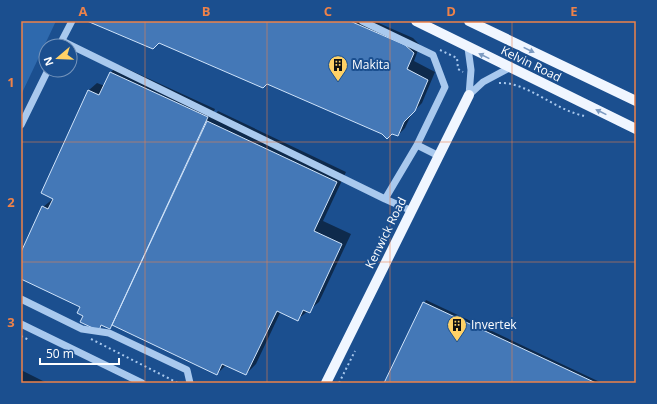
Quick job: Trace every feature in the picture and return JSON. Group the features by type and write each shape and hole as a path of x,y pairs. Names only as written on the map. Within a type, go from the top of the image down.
{"main road":[{"name":"Kelvin Road","path":"416,21 468,48 636,129"},
{"name":"Kelvin Road","path":"469,21 636,101"},
{"name":"Kenwick Road","path":"326,383 470,95"}],"street":[{"path":"64,38 72,21"},
{"path":"362,21 433,55 445,87 417,145 385,198"},
{"name":"Kenwick Road","path":"468,48 471,70 470,95"},
{"path":"78,52 412,211"},
{"name":"Kenwick Road","path":"470,95 483,82 510,68"},
{"path":"21,126 44,78"},
{"path":"417,145 439,156"},
{"path":"21,299 82,329 109,333 186,370 190,383"},
{"path":"21,324 142,383"}],"path":[{"path":"495,84 508,83 517,85 559,107 575,114 587,117"},
{"path":"21,336 29,340"},
{"path":"85,336 178,383"},
{"path":"339,383 356,348"}],"shaded area":[{"path":"21,21 56,21 48,38 38,38 38,59 21,95"}],"building":[{"name":"Makita","path":"87,21 350,21 405,45 414,53 407,69 428,80 415,111 404,122 398,136 392,134 387,139 382,134 267,84 263,88 159,43 153,49"},
{"path":"110,72 208,117 110,329 101,325 99,331 80,322 83,316 77,313 80,307 21,279 21,252 42,206 48,209 53,199 41,193 88,90 99,95"},
{"path":"207,121 337,182 314,231 342,244 310,313 303,310 298,321 277,311 246,375 222,364 217,375 112,325"},
{"name":"Invertek","path":"423,302 596,383 384,383"}],"place":[{"name":"Makita","path":"338,82"},
{"name":"Invertek","path":"457,342"}]}
